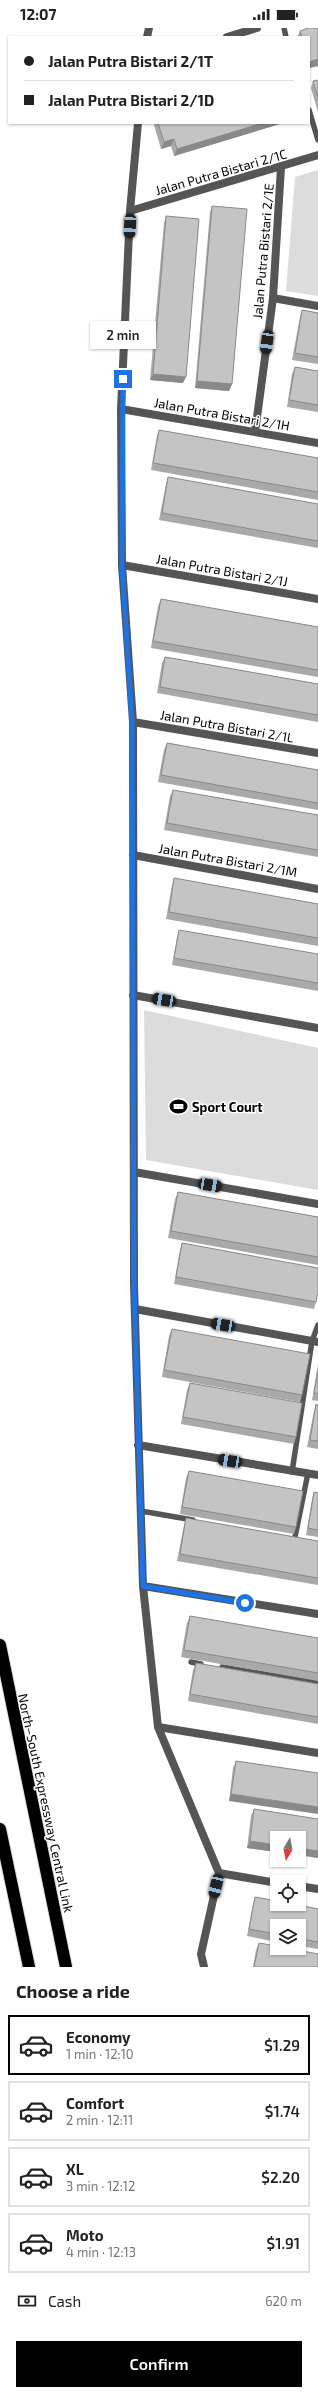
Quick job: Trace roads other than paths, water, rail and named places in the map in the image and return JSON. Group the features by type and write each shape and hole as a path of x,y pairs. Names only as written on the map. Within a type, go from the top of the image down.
{"highway":[{"name":"North–South Expressway Central Link","path":"0,1645 66,1967"},
{"path":"0,1829 29,1967"}],"street":[{"path":"230,36 256,28"},
{"path":"138,124 130,211 121,409 122,565 132,722 135,1309 143,1586 158,1727 219,1873 201,1954 204,1967"},
{"name":"Jalan Putra Bistari 2/1C","path":"130,211 282,167 318,155"},
{"name":"Jalan Putra Bistari 2/1E","path":"255,432 273,298 282,167"},
{"path":"273,298 318,306"},
{"name":"Jalan Putra Bistari 2/1H","path":"121,409 318,443"},
{"name":"Jalan Putra Bistari 2/1J","path":"122,565 318,599"},
{"name":"Jalan Putra Bistari 2/1L","path":"132,722 318,753"},
{"name":"Jalan Putra Bistari 2/1M","path":"133,856 318,888"},
{"path":"133,995 318,1028"},
{"path":"134,1172 318,1204"},
{"path":"135,1309 315,1342"},
{"path":"138,1445 292,1472 318,1475"},
{"path":"143,1586 318,1614"},
{"path":"158,1727 318,1753"},
{"path":"219,1873 270,1882"},
{"path":"306,1887 318,1890"}],"lane":[{"path":"310,113 318,140"},
{"path":"292,1472 318,1325"},
{"path":"295,1537 308,1473"},
{"path":"141,1511 202,1522"},
{"path":"287,1536 303,1538"},
{"path":"191,1662 206,1665"},
{"path":"213,1666 318,1683"}],"place":[{"name":"Sport Court","path":"179,1107"}]}
